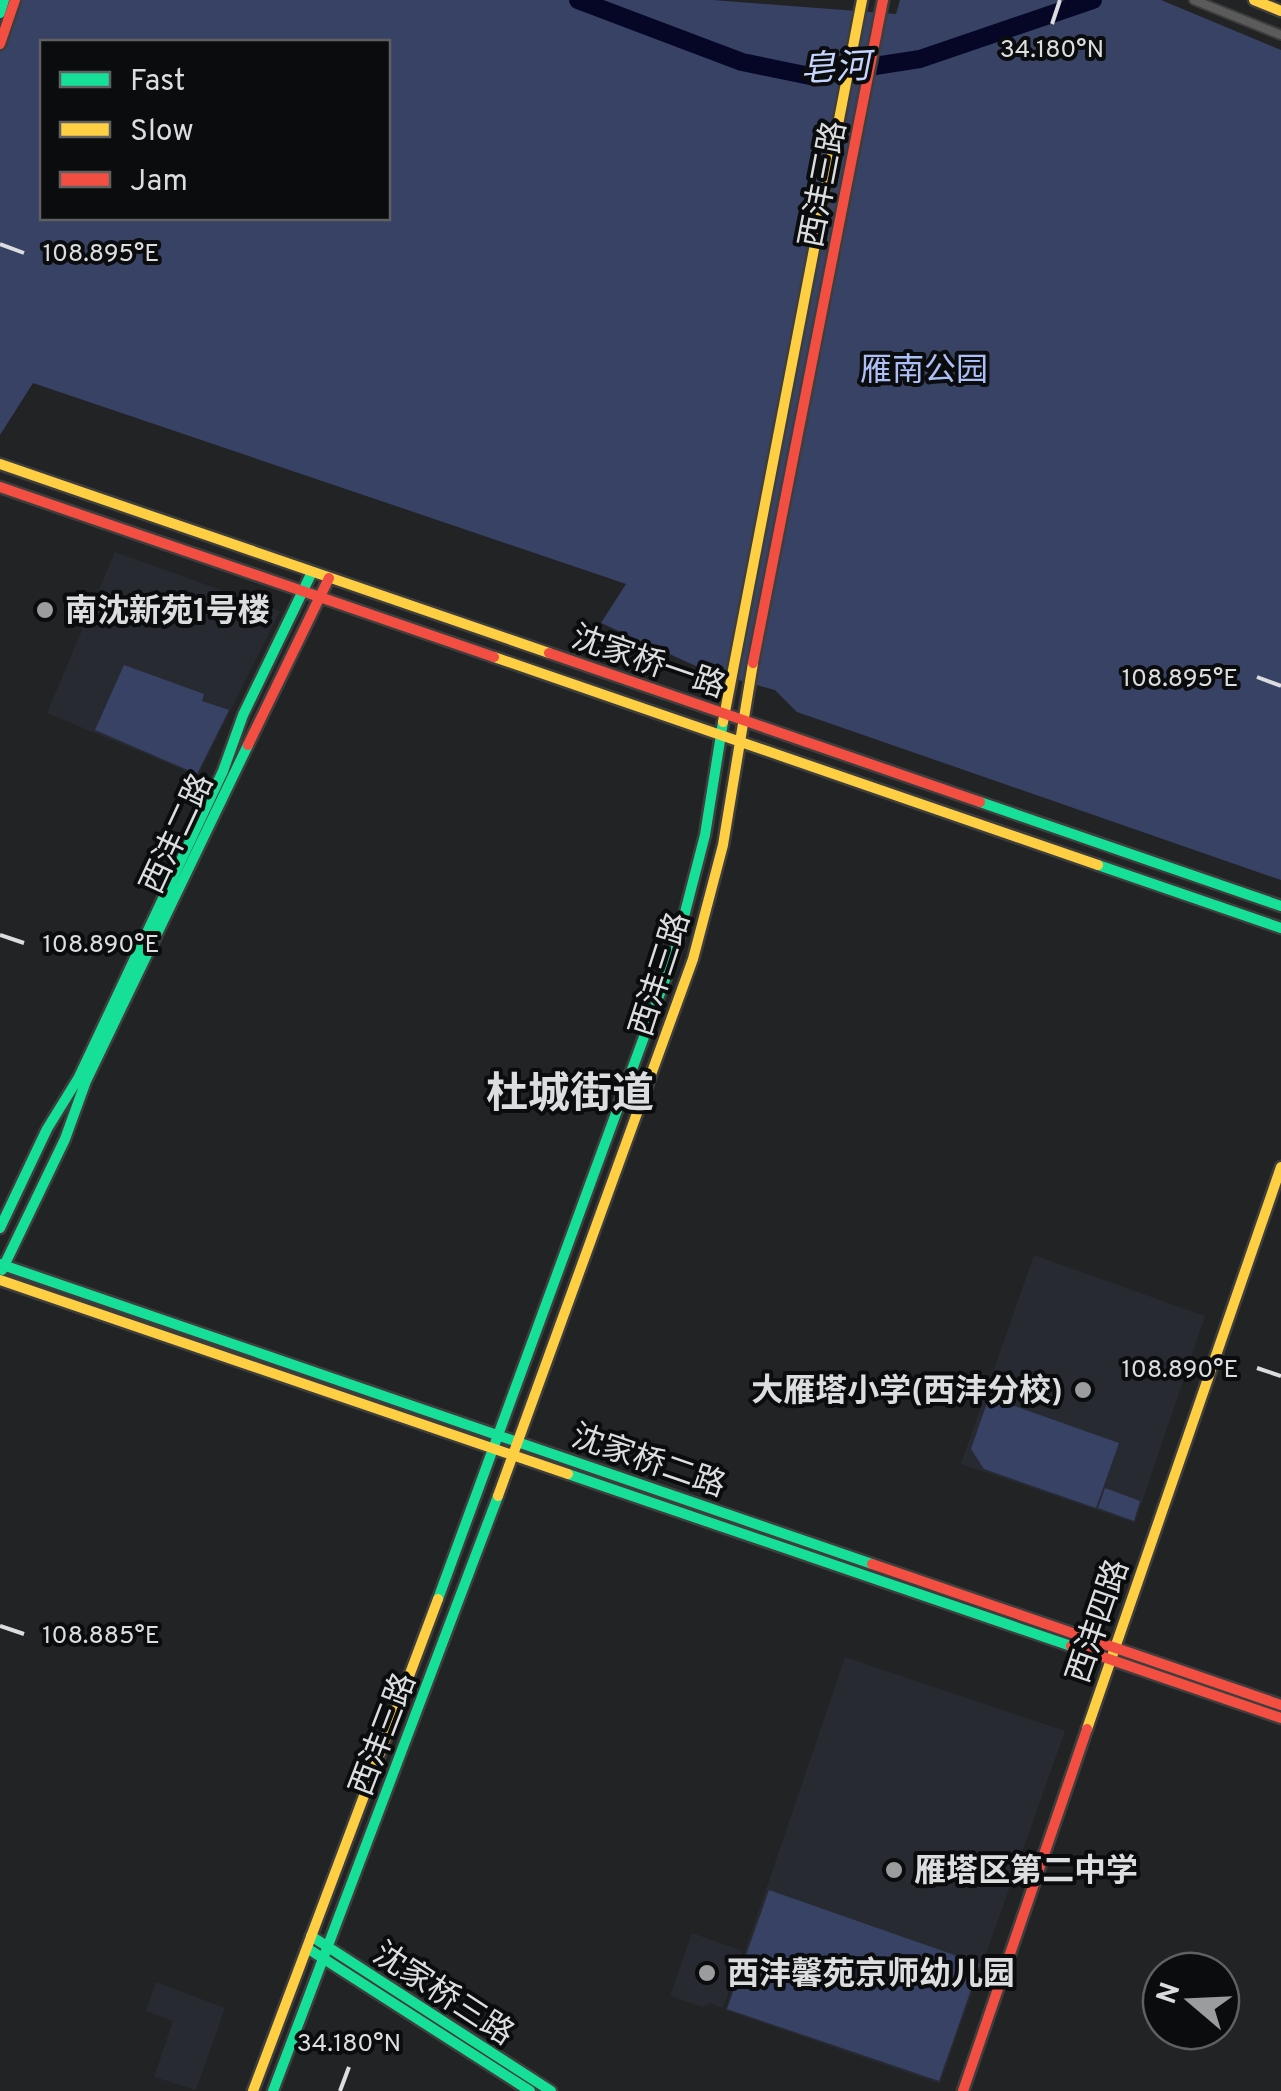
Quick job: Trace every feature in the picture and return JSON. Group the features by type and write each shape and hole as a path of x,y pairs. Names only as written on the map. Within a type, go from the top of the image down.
{"street":[{"path":"0,13 4,0"},
{"path":"0,44 15,0"},
{"name":"西沣三路","path":"252,2091 500,1435 674,955 704,835 862,0"},
{"name":"西沣三路","path":"274,2091 519,1442 693,959 723,845 742,721 883,0"},
{"path":"1194,0 1281,35"},
{"path":"1254,0 1281,11"},
{"name":"沈家桥一路","path":"0,464 1281,906"},
{"name":"沈家桥一路","path":"0,487 1281,928"},
{"name":"西沣二路","path":"0,1228 47,1129 79,1076 223,771 242,716 312,572"},
{"name":"西沣二路","path":"1,1272 64,1139 102,1046 330,578"},
{"name":"西沣四路","path":"963,2091 1281,1168"},
{"name":"沈家桥二路","path":"1,1272 500,1435 1112,1653 1281,1718"},
{"name":"沈家桥二路","path":"1,1272 494,1449 1281,1705"},
{"name":"沈家桥三路","path":"309,1942 550,2091"},
{"name":"沈家桥三路","path":"326,1952 530,2091"}],"shaded area":[{"path":"115,552 280,611 198,776 47,713"},
{"name":"大雁塔小学(西沣分校)","path":"1034,1255 1205,1316 1135,1523 961,1464"},
{"name":"雁塔区第二中学","path":"845,1657 1065,1731 940,2084 725,2010"},
{"name":"西沣馨苑京师幼儿园","path":"692,1933 743,1951 723,2008 710,2003 703,2007 670,1996"},
{"path":"156,1982 225,2008 196,2090 154,2077 173,2021 146,2011"}],"green space":[{"name":"雁南公园","path":"0,0 713,0 896,14 900,0 1161,0 1281,50 1281,880 797,712 775,690 709,672 601,623 626,584 33,383 0,435"},
{"path":"124,665 204,694 202,701 229,710 197,774 95,730"},
{"path":"989,1397 1119,1443 1096,1508 984,1469 971,1449"},
{"path":"1105,1488 1140,1501 1134,1521 1098,1508"},
{"path":"769,1890 980,1964 939,2081 727,2009"}],"waterway":[{"name":"皂河","path":"578,0 742,62 810,76 920,59 1093,0"}],"traffic: fast":[{"path":"0,13 4,0"},
{"path":"0,1228 47,1129 79,1077 312,572"},
{"path":"438,1599 674,955 705,835 723,722"},
{"path":"2,1270 65,1139 86,1081 248,745"},
{"path":"980,802 1281,906"},
{"path":"1098,865 1281,928"},
{"path":"0,1264 872,1564"},
{"path":"568,1474 1071,1646"},
{"path":"273,2091 498,1496"},
{"path":"311,1936 551,2091"},
{"path":"307,1948 530,2091"}],"traffic: slow":[{"path":"723,722 862,0"},
{"path":"1254,0 1281,11"},
{"path":"0,464 549,653"},
{"path":"494,657 1098,865"},
{"path":"498,1496 693,959 723,845 753,663"},
{"path":"1087,1729 1281,1167"},
{"path":"0,1280 568,1474"},
{"path":"253,2091 438,1599"}],"traffic: jam":[{"path":"0,44 15,0"},
{"path":"753,663 883,0"},
{"path":"0,487 494,657"},
{"path":"248,745 329,578"},
{"path":"549,653 980,802"},
{"path":"872,1564 1281,1705"},
{"path":"1071,1646 1281,1718"},
{"path":"963,2091 1087,1729"}],"place":[{"name":"南沈新苑1号楼","path":"45,610"},
{"name":"大雁塔小学(西沣分校)","path":"1083,1390"},
{"name":"雁塔区第二中学","path":"894,1870"},
{"name":"西沣馨苑京师幼儿园","path":"707,1973"}],"district":[{"name":"杜城街道","path":"570,1092"}]}
